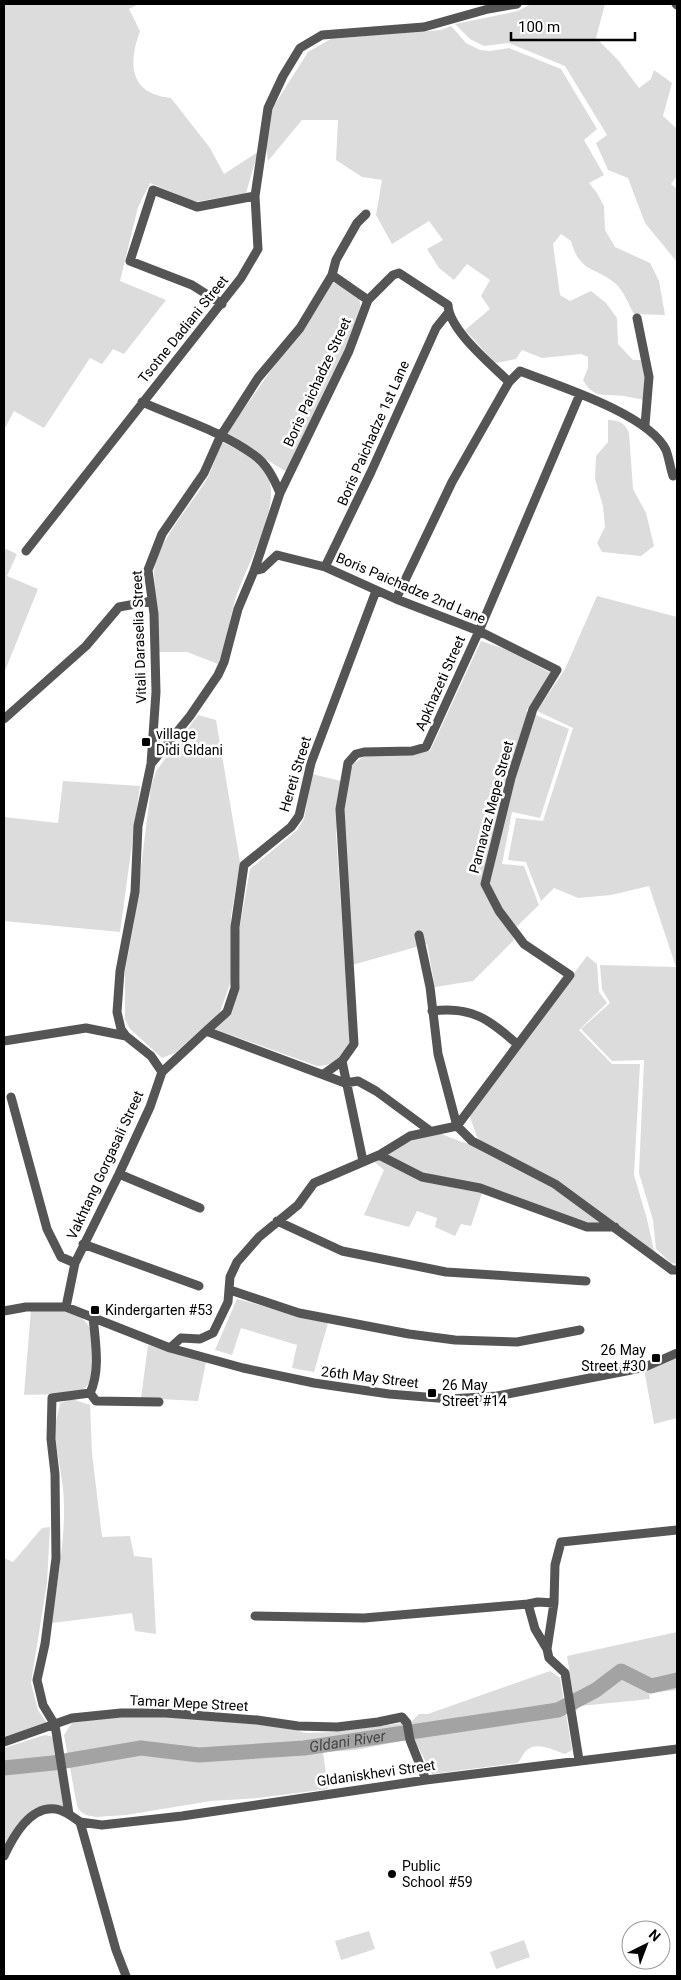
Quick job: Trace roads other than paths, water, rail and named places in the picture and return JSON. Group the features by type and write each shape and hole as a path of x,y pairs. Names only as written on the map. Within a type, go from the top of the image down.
{"street":[{"name":"Tsotne Dadiani Street","path":"280,493 272,473 255,455 142,402 222,304 241,278 258,249 255,196 268,108 283,76 300,48 322,35 424,27 488,9 517,4"},
{"path":"222,304 192,285 130,261 144,214 153,190 197,207 255,196"},
{"name":"Vitali Daraselia Street","path":"126,1036 118,1020 120,971 134,900 138,826 142,798 151,764 156,692 152,601 148,570 162,534 204,474 220,437 258,378 300,328 332,275 336,260 357,223 366,214"},
{"name":"Boris Paichadze Street","path":"151,764 185,722 218,675 224,662 238,609 254,571 280,493 349,352 368,300 393,275 399,273 448,305 448,313 454,325 509,382"},
{"path":"332,275 368,300"},
{"name":"Boris Paichadze 1st Lane","path":"325,567 367,481 436,328 448,313"},
{"path":"637,318 650,377 645,425"},
{"path":"396,599 452,482 509,382 520,371 580,394 645,425 665,449 673,476"},
{"name":"Apkhazeti Street","path":"324,1074 342,1061 354,1044 340,809 348,763 356,754 364,752 412,751 426,747 580,394"},
{"path":"26,551 142,402"},
{"name":"Boris Paichadze 2nd Lane","path":"254,571 262,569 278,555 325,567 376,591 478,631 557,670"},
{"name":"Hereti Street","path":"206,1031 228,1012 235,988 235,927 244,865 291,827 299,816 310,763 376,591"},
{"path":"4,719 86,646 119,607 152,601"},
{"name":"Parnavaz Mepe Street","path":"456,1126 570,975 524,944 499,911 485,884 510,778 533,709 557,670"},
{"path":"419,935 430,987 438,1054 448,1087 456,1126 472,1141 513,1160 555,1184 672,1270 677,1270"},
{"path":"432,1011 449,1009 470,1012 494,1024 517,1044"},
{"path":"4,1042 86,1028 126,1036 151,1056 162,1072"},
{"path":"206,1031 345,1083 358,1082 376,1091 429,1130"},
{"name":"Vakhtang Gorgasali Street","path":"66,1306 75,1263 150,1106 162,1072 206,1031"},
{"path":"342,1061 345,1083 363,1161"},
{"path":"11,1096 47,1229 61,1256 75,1263"},
{"path":"170,1348 181,1338 200,1340 213,1333 228,1302 230,1277 236,1262 277,1221 298,1205 314,1183 379,1155 410,1136 429,1130 456,1126"},
{"path":"379,1155 422,1177 480,1188 587,1227 615,1227"},
{"path":"119,1174 200,1208"},
{"path":"277,1221 342,1251 446,1272 586,1281"},
{"path":"83,1244 199,1286"},
{"path":"230,1290 299,1312 409,1334 455,1340 517,1342 580,1330"},
{"path":"4,1311 26,1307 66,1306"},
{"name":"26th May Street","path":"66,1306 170,1348 243,1368 314,1383 389,1394 450,1399 498,1396 602,1377 645,1367 677,1353"},
{"path":"90,1393 94,1385 96,1368 93,1316"},
{"path":"90,1393 96,1401 159,1402"},
{"path":"69,1814 64,1772 55,1725 43,1705 37,1680 45,1644 56,1558 55,1474 51,1440 52,1398 90,1393"},
{"path":"546,1649 554,1603 555,1565 561,1542 677,1530"},
{"path":"255,1616 364,1618 538,1602 554,1603"},
{"path":"528,1604 535,1629 549,1658 559,1666 566,1677 579,1760"},
{"name":"Tamar Mepe Street","path":"55,1725 72,1718 121,1712 166,1712 257,1720 298,1726 337,1728 378,1722 402,1716 407,1723 410,1740 426,1780"},
{"path":"4,1742 55,1725"},
{"name":"Gldaniskhevi Street","path":"80,1822 102,1825 182,1816 426,1780 677,1749"},
{"path":"4,1856 13,1837 26,1821 43,1811 55,1808 69,1814 80,1822 116,1950 126,1976"}],"waterway":[{"name":"Gldani River","path":"4,1768 53,1763 141,1748 199,1755 304,1748 558,1710 596,1690 621,1671 651,1686 677,1680"}],"place":[{"name":"village Didi Gldani","path":"146,742"},
{"name":"Kindergarten #53","path":"95,1310"},
{"name":"26 May Street #30","path":"656,1358"},
{"name":"26 May Street #14","path":"432,1393"},
{"name":"Public School #59","path":"392,1874"}]}
